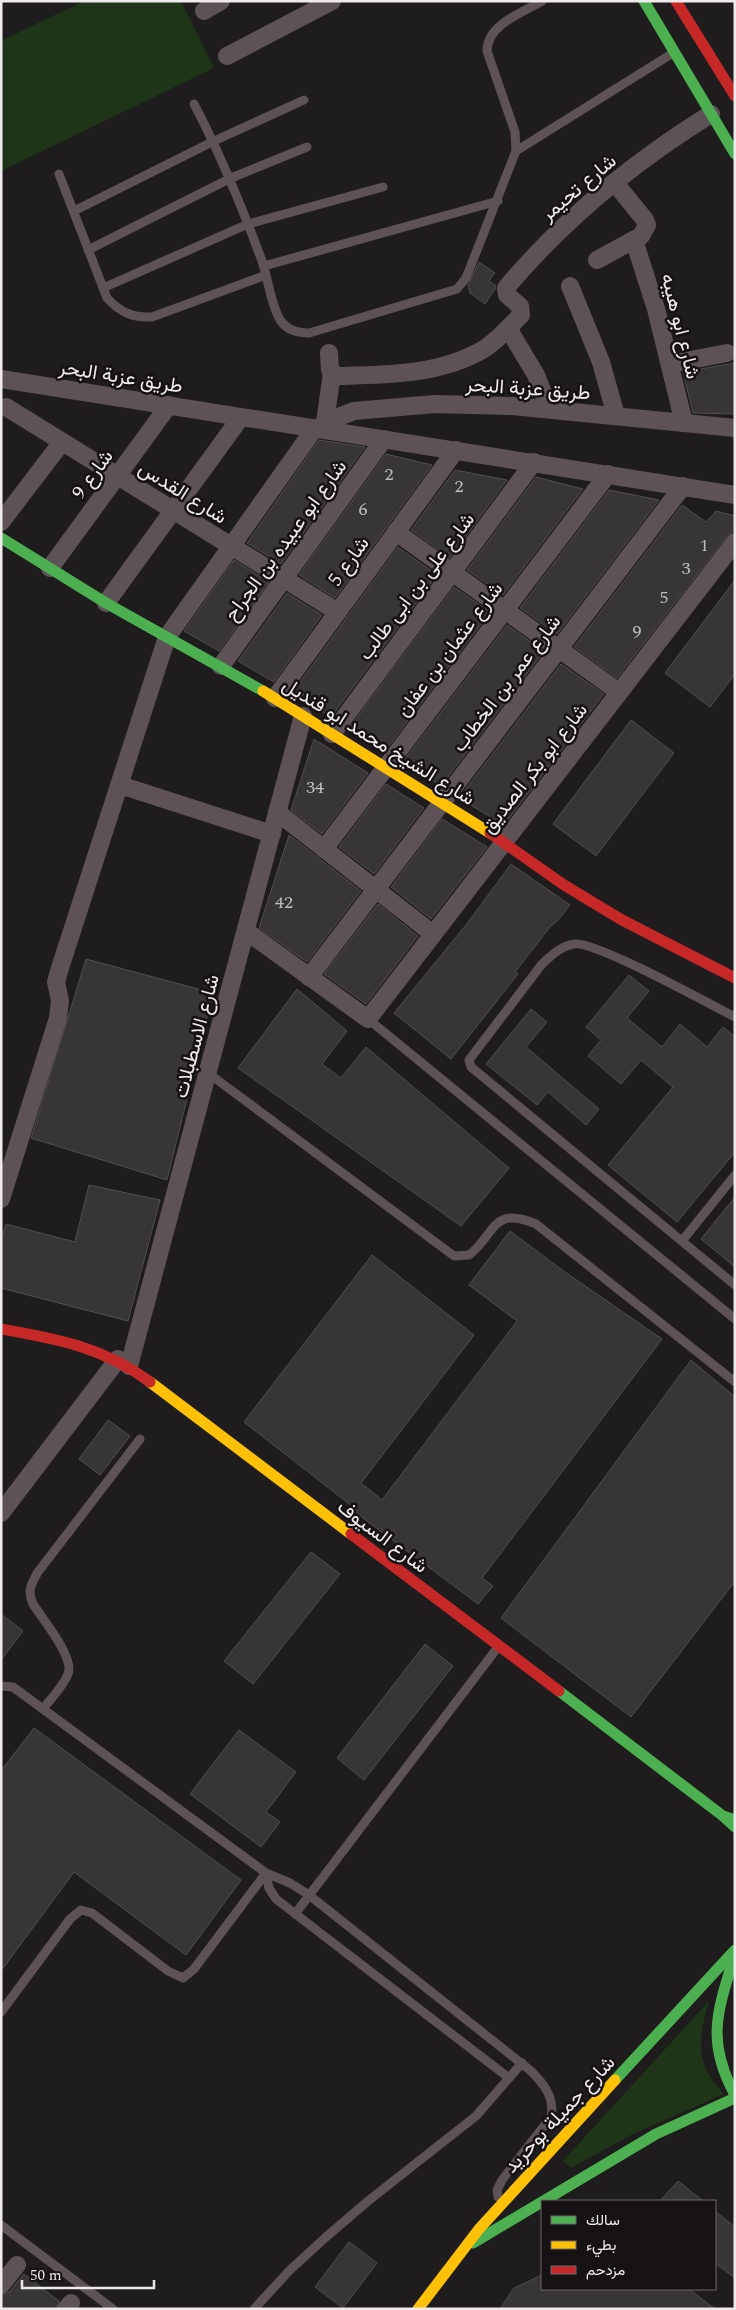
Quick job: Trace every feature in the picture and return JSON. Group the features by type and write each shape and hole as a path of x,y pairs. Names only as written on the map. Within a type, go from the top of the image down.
{"main road":[{"path":"644,1 735,154"},
{"path":"676,1 735,96"},
{"name":"شارع الشيخ محمد ابو قنديل","path":"1,538 106,603 275,698 504,842 594,904 735,978"},
{"name":"شارع السيوف","path":"1,1329 53,1338 91,1348 123,1363 723,1816"},
{"path":"723,1816 735,1820"},
{"path":"723,1816 735,1827"},
{"name":"شارع جميلة بوحريد","path":"418,2309 465,2247 502,2204 735,1950"},
{"path":"544,2200 656,2134 735,2097 723,2076 715,2040 717,2018 735,1954"},
{"path":"465,2247 541,2202"}],"street":[{"path":"204,11 221,1"},
{"path":"227,56 332,1"},
{"name":"شارع تحيمر","path":"508,328 521,315 522,310 508,295 506,288 544,244 615,183 662,146 711,114"},
{"path":"597,260 641,236 647,225 615,183"},
{"name":"شارع ابو هيبه","path":"634,240 648,277 684,423"},
{"path":"570,286 601,362 616,416"},
{"path":"332,373 337,376 397,375 430,369 462,360 485,348 508,328 536,375 549,409"},
{"path":"1,1200 58,1018 60,1001 56,982 60,968 167,637 231,546 320,429 332,373 329,353"},
{"path":"670,364 727,353"},
{"name":"طريق عزبة البحر","path":"1,379 735,495"},
{"path":"4,411 25,383"},
{"name":"طريق عزبة البحر","path":"320,429 336,418 354,411 435,404 549,409 735,428"},
{"name":"شارع 9","path":"50,568 169,406"},
{"name":"شارع القدس","path":"4,411 62,442 338,612"},
{"path":"106,603 241,416"},
{"name":"شارع ابو عبيده بن الجراح","path":"221,666 384,439"},
{"path":"1,522 62,442"},
{"name":"شارع 5","path":"275,698 456,450"},
{"name":"شارع على بن ابى طالب","path":"332,734 534,462"},
{"name":"شارع عثمان بن عفان","path":"324,849 608,474"},
{"name":"شارع عمر بن الخطاب","path":"309,976 683,486"},
{"path":"396,532 619,692"},
{"name":"شارع ابو بكر الصديق","path":"368,1019 735,542"},
{"name":"شارع الاسطبلات","path":"123,1363 208,1073 303,716"},
{"path":"120,785 272,834"},
{"path":"277,812 433,934"},
{"path":"246,931 368,1019"},
{"path":"1,1513 123,1363"},
{"path":"1,2285 16,2265"}],"lane":[{"path":"194,104 231,178 265,270 278,316 286,327 296,333 309,333 457,289 466,278 498,201 516,151 515,132 487,52 487,41 495,29 542,1"},
{"path":"516,151 675,52"},
{"path":"74,211 214,141 304,100"},
{"path":"88,250 231,178 307,147"},
{"path":"60,174 107,298 115,307 139,318 152,317 265,270 498,201"},
{"path":"103,288 248,224 383,187"},
{"path":"735,1017 628,963 583,944 574,944 554,952 542,964 469,1060 475,1070 735,1285"},
{"path":"368,1019 735,1319"},
{"path":"208,1073 454,1256 469,1254 494,1224 504,1220 515,1217 536,1224 735,1382"},
{"path":"682,1241 735,1176"},
{"path":"44,1709 67,1676 69,1668 66,1654 33,1604 30,1596 31,1585 38,1572 140,1439"},
{"path":"295,1914 498,1647"},
{"path":"1,1686 13,1687 266,1873 290,1883 309,1895 522,2063 540,2080 547,2090 552,2110 547,2123 500,2184 498,2197 502,2204"},
{"path":"266,1873 272,1894 295,1914 509,2078"},
{"path":"1,2012 70,1919 82,1910 92,1913 168,1971 183,1978 194,1969 266,1873"},
{"path":"254,2309 290,2270 368,2200 476,2116 522,2063"},
{"path":"1,2225 113,2309"}],"green space":[{"path":"84,1 181,1 214,68 1,171 1,41"},
{"path":"709,2001 702,2027 701,2050 707,2071 724,2094 631,2135 571,2168 563,2161"}],"building":[{"path":"479,262 495,273 489,281 496,286 485,304 470,293 468,285"},
{"path":"735,363 735,414 693,413 683,372"},
{"path":"319,440 365,447 281,564 247,543"},
{"path":"386,454 432,465 335,598 299,575"},
{"path":"455,470 507,480 450,558 411,530"},
{"path":"536,477 583,489 503,595 467,570"},
{"path":"609,490 659,500 557,634 520,608"},
{"path":"682,505 706,522 716,511 735,516 735,529 727,536 617,678 574,647"},
{"path":"398,547 437,575 331,717 292,693"},
{"path":"234,560 269,582 219,651 184,631"},
{"path":"735,580 735,674 710,707 665,673"},
{"path":"454,587 490,612 385,751 349,728"},
{"path":"287,593 322,615 274,682 238,661"},
{"path":"507,625 544,651 441,786 403,762"},
{"path":"561,664 604,694 504,825 459,798"},
{"path":"631,720 674,753 596,856 553,824"},
{"path":"314,739 368,773 322,834 291,810"},
{"path":"386,784 424,808 374,874 339,847"},
{"path":"442,819 487,847 431,919 391,887"},
{"path":"289,835 361,891 307,962 259,928"},
{"path":"511,864 570,905 515,972 518,974 451,1059 394,1013 466,925"},
{"path":"378,904 418,936 366,1004 324,974"},
{"path":"86,959 213,993 167,1180 31,1138"},
{"path":"629,975 649,991 627,1018 662,1047 680,1024 707,1047 723,1027 735,1037 735,1152 677,1222 608,1165 673,1087 641,1060 621,1084 588,1056 601,1040 586,1027"},
{"path":"297,989 347,1031 322,1064 341,1078 366,1047 509,1168 461,1226 238,1068"},
{"path":"531,1009 547,1022 526,1047 599,1109 586,1125 548,1092 537,1105 486,1064"},
{"path":"89,1185 160,1200 128,1321 1,1288 1,1241 6,1224 75,1242"},
{"path":"735,1197 735,1267 701,1239"},
{"path":"510,1231 565,1272 662,1339 482,1578 493,1586 478,1604 355,1512 357,1510 244,1422 372,1255 474,1335 361,1483 382,1500 517,1321 469,1285"},
{"path":"691,1360 735,1397 735,1581 631,1717 501,1618"},
{"path":"108,1420 130,1436 100,1475 79,1459"},
{"path":"311,1552 340,1574 253,1684 224,1661"},
{"path":"1,1614 23,1631 1,1660"},
{"path":"425,1644 453,1666 364,1780 337,1758"},
{"path":"34,1728 241,1880 186,1955 74,1872 1,1971 1,1771"},
{"path":"239,1730 296,1772 266,1812 280,1822 261,1847 190,1794"},
{"path":"678,2181 702,2200 661,2200"},
{"path":"716,2212 735,2227 735,2278 716,2264"},
{"path":"349,2242 377,2263 343,2308 315,2287"},
{"path":"24,2274 59,2301 56,2309 1,2309 1,2295 9,2292"},
{"path":"541,2275 541,2290 690,2290 715,2309 500,2309 514,2288"}],"traffic: fast":[{"path":"644,1 735,154"},
{"path":"1,538 106,603 263,691"},
{"path":"559,1691 723,1816 735,1820"},
{"path":"723,1816 735,1827"},
{"path":"615,2080 735,1950"},
{"path":"735,1954 717,2025 720,2058 735,2095"},
{"path":"545,2200 656,2134 735,2098"},
{"path":"473,2243 541,2202"}],"traffic: slow":[{"path":"263,691 490,833"},
{"path":"150,1382 351,1534"},
{"path":"418,2309 479,2229 615,2080"}],"traffic: jam":[{"path":"676,1 735,96"},
{"path":"490,833 564,885 622,920 735,978"},
{"path":"1,1329 61,1341 97,1352 133,1370 150,1382"},
{"path":"351,1534 559,1691"}]}
